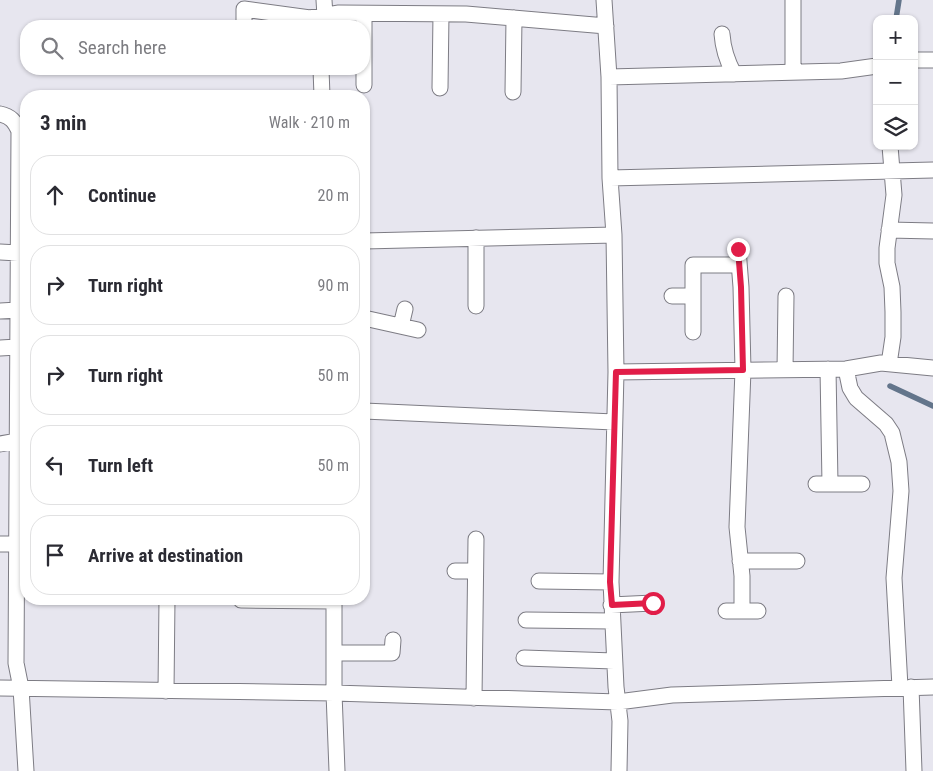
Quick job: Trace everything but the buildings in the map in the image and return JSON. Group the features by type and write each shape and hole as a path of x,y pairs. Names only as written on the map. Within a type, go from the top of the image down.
{"street":[{"path":"320,20 324,0"},
{"path":"604,0 609,77 610,178 614,234 616,372 610,582 614,661 620,721 619,771"},
{"path":"793,0 793,72"},
{"path":"244,20 244,9 320,20 339,13 441,14 606,26"},
{"path":"364,14 364,20"},
{"path":"440,88 441,14"},
{"path":"513,92 514,18"},
{"path":"722,34 725,53 734,74"},
{"path":"918,60 933,60"},
{"path":"609,77 849,70 873,67"},
{"path":"321,75 322,90"},
{"path":"364,75 364,85"},
{"path":"0,114 14,120 20,131 18,253 20,292"},
{"path":"889,364 894,312 887,263 894,195 890,150"},
{"path":"610,178 933,170"},
{"path":"889,230 933,231"},
{"path":"370,241 614,234"},
{"path":"476,238 476,306"},
{"path":"738,249 743,370 737,528 742,611"},
{"path":"0,252 18,253"},
{"path":"692,332 692,265 738,265"},
{"path":"672,296 692,296"},
{"path":"785,370 786,296"},
{"path":"401,326 405,309"},
{"path":"0,311 20,312"},
{"path":"370,319 418,330"},
{"path":"20,324 17,441 20,460"},
{"path":"0,348 18,347"},
{"path":"616,372 846,369 881,363 933,368"},
{"path":"828,369 823,484 862,484"},
{"path":"846,369 850,388 856,398 886,424 892,433 899,462 901,492 894,578 914,771"},
{"path":"370,411 614,422"},
{"path":"0,444 17,441"},
{"path":"20,482 16,544 20,579"},
{"path":"474,698 476,539"},
{"path":"0,544 16,544"},
{"path":"740,561 797,561"},
{"path":"455,571 475,571"},
{"path":"539,581 610,582"},
{"path":"20,603 16,663 21,688 26,771"},
{"path":"612,605 653,603"},
{"path":"166,691 167,605"},
{"path":"334,605 334,693 337,771"},
{"path":"726,611 758,611"},
{"path":"526,620 612,621"},
{"path":"334,653 392,653 393,640"},
{"path":"524,658 614,661"},
{"path":"0,688 334,693 618,702 672,695 933,687"}],"waterway":[{"path":"897,15 899,0"},
{"path":"890,386 933,406"}],"route":[{"path":"653,603 612,605 610,582 616,372 743,370 738,249"}]}
